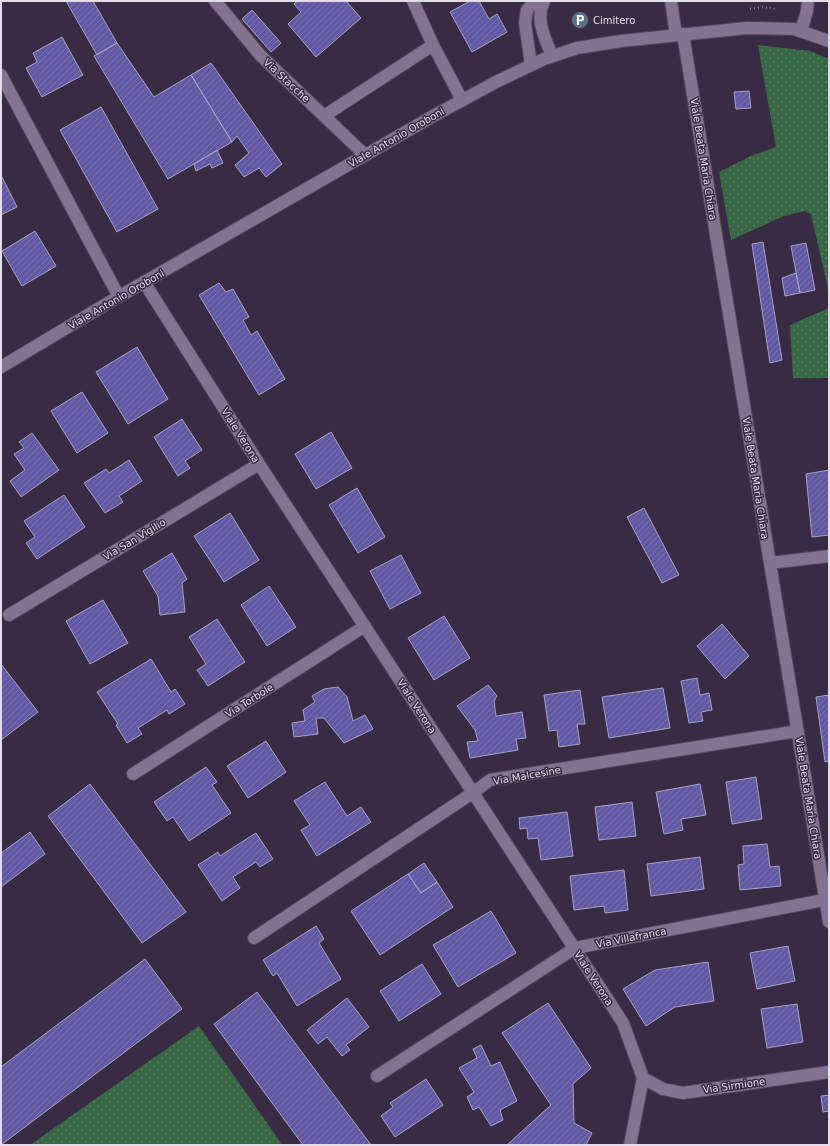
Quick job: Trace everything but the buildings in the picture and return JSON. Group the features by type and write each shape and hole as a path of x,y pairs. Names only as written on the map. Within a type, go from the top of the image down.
{"street":[{"name":"Via Stacche","path":"215,1 261,56 365,155"},
{"path":"413,1 433,45 462,100"},
{"path":"531,65 525,24 527,10 535,1"},
{"path":"544,1 540,15 543,32 552,56"},
{"name":"Viale Beata Maria Chiara","path":"671,1 680,35 828,902 829,922"},
{"path":"801,31 808,11 808,1"},
{"name":"Viale Antonio Oroboni","path":"1,366 119,296 462,100 544,59 578,48 621,41 747,28 794,29 829,41"},
{"path":"324,116 433,45"},
{"path":"1,76 119,296"},
{"name":"Viale Verona","path":"144,282 259,464 623,1023 643,1078"},
{"name":"Via San Vigilio","path":"9,615 259,464"},
{"path":"770,563 829,556"},
{"name":"Via Torbole","path":"133,774 365,626"},
{"name":"Via Malcesine","path":"254,938 490,780 798,731"},
{"name":"Via Villafranca","path":"377,1076 575,948 828,902"},
{"name":"Via Sirmione","path":"643,1078 663,1090 683,1093 829,1072"},
{"path":"630,1145 643,1078"}],"green space":[{"path":"758,45 810,51 829,59 829,303 827,284 811,214 805,211 784,216 731,240 719,172 751,156 776,147"},
{"path":"829,308 829,378 793,378 790,325"},
{"path":"199,1026 281,1143 279,1145 30,1145"}],"place":[{"name":"Cimitero","path":"580,20"}]}
